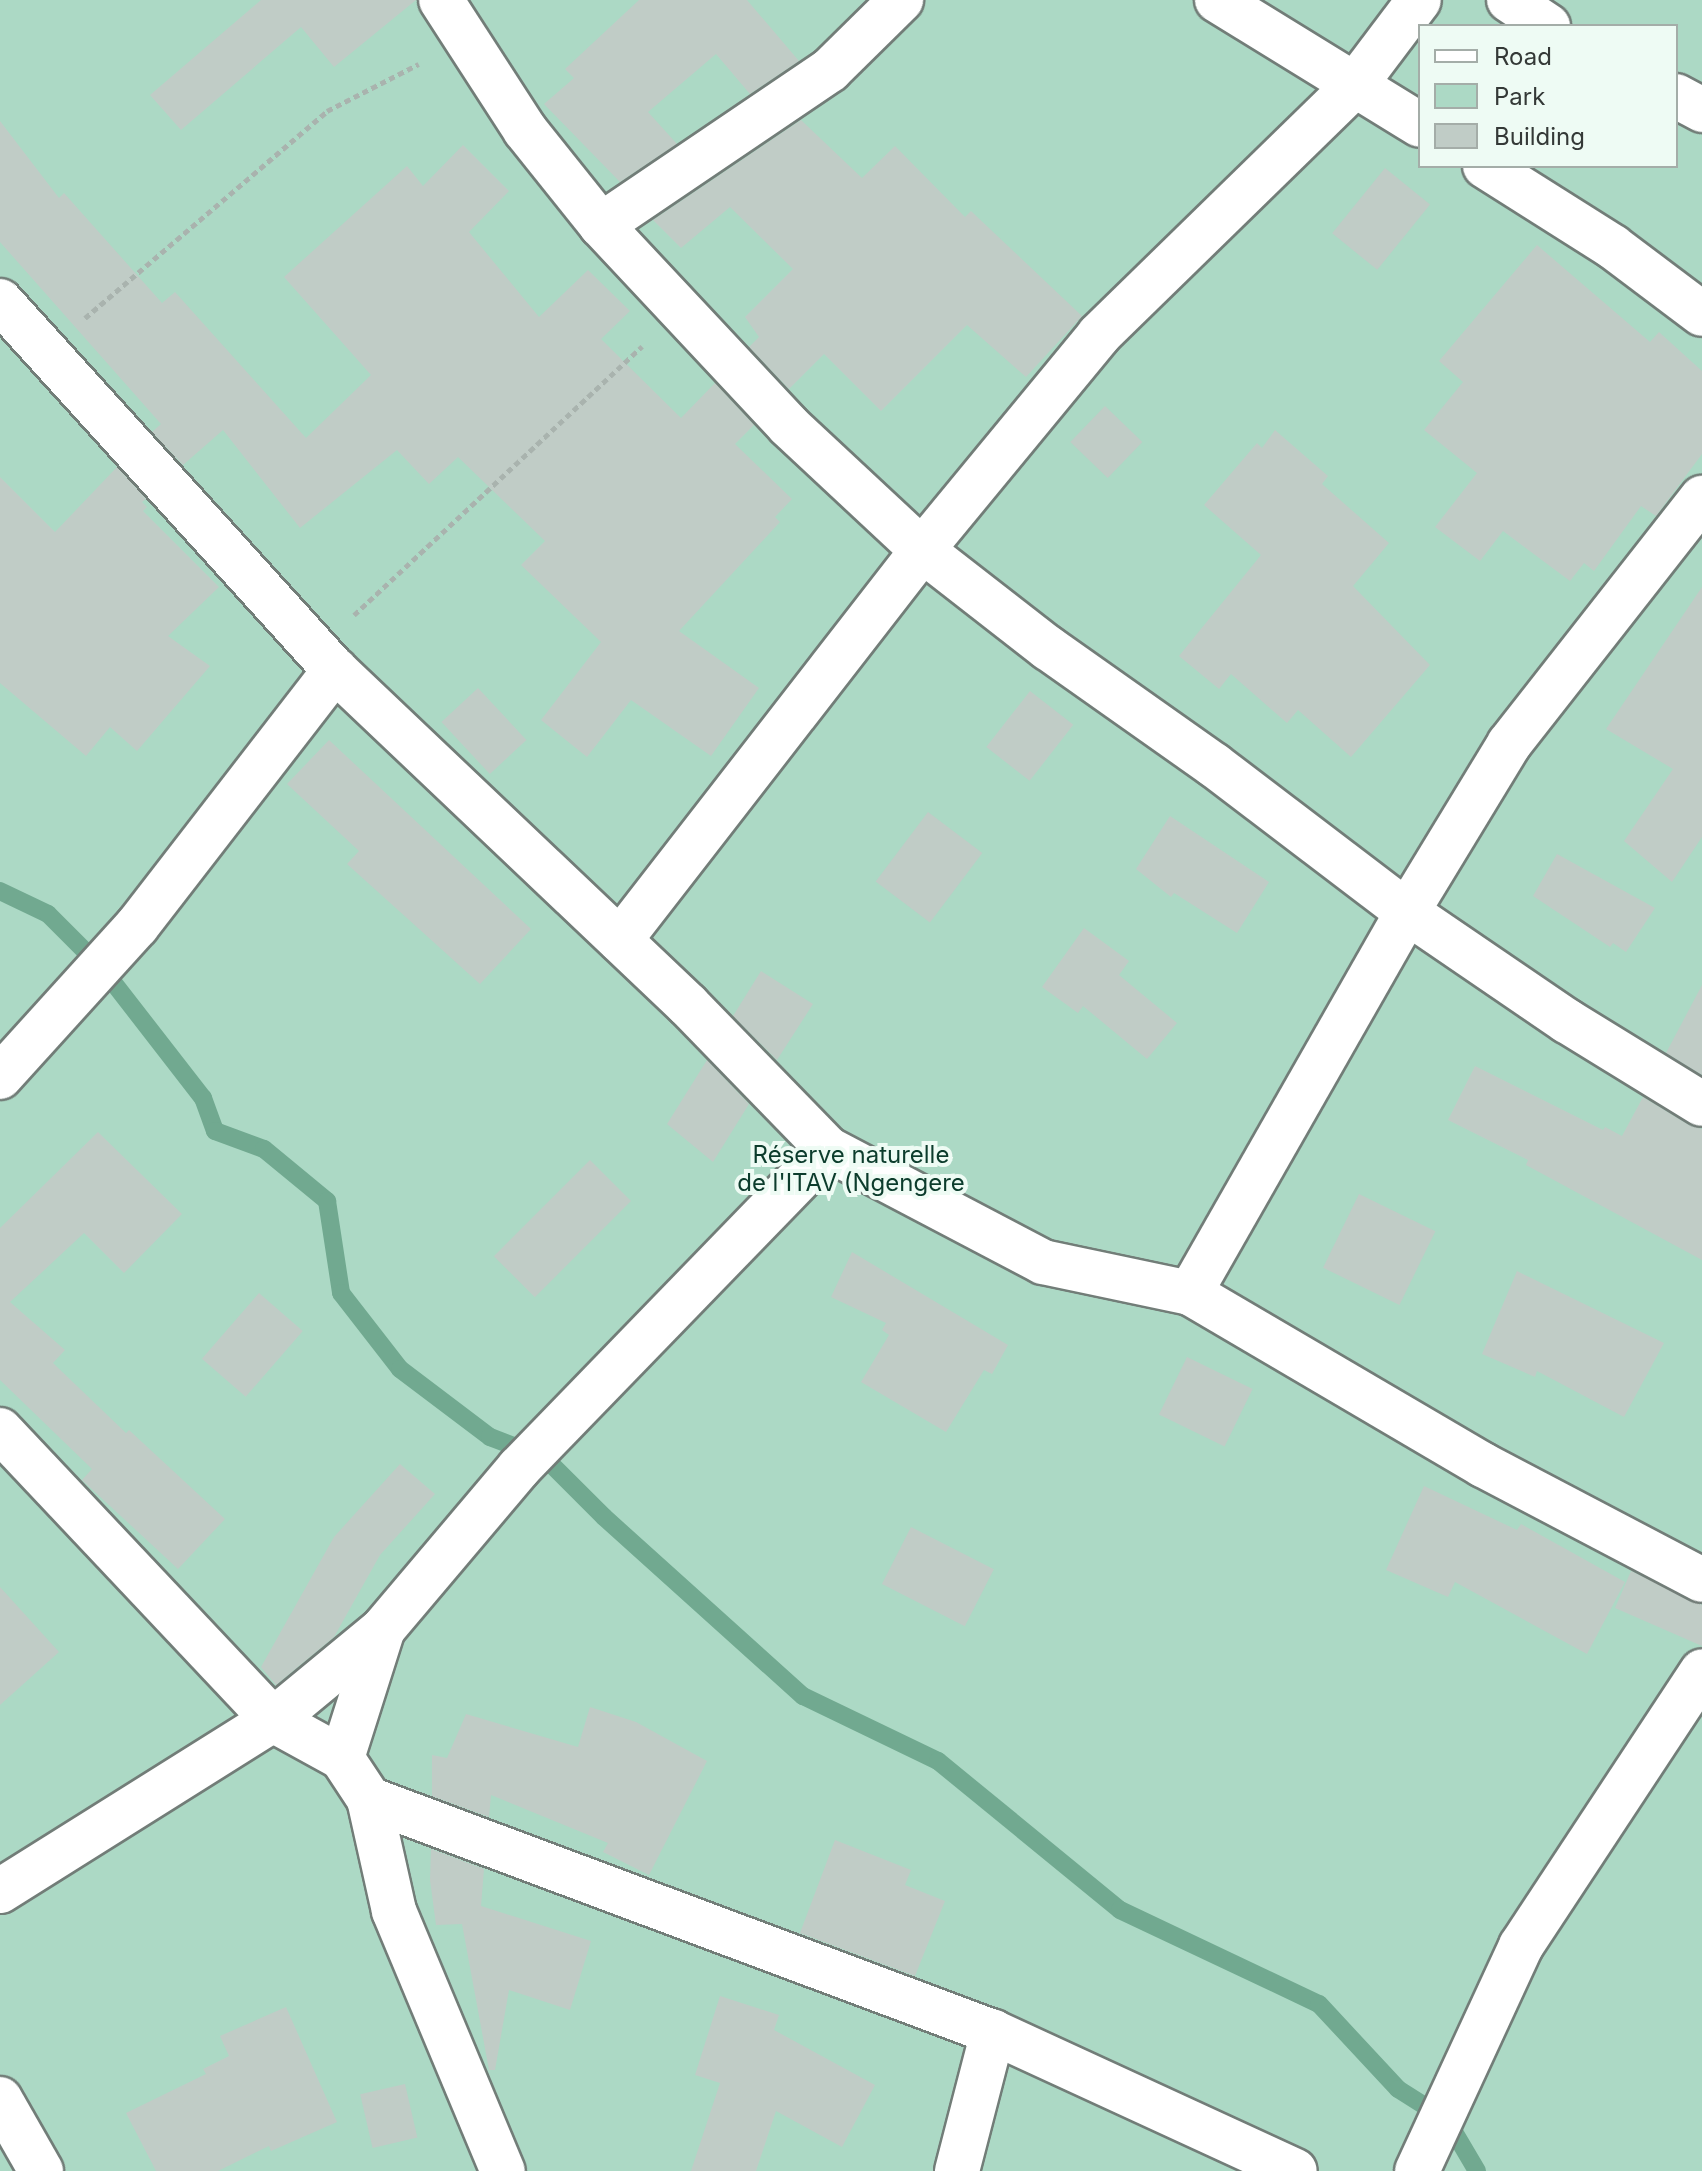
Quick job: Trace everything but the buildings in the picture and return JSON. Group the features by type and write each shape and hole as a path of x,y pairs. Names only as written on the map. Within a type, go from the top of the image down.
{"street":[{"path":"441,0 525,130 601,225 789,426 922,550 1048,648 1214,765 1407,912 1567,1021 1702,1104"},
{"path":"601,225 830,70 901,0"},
{"path":"1217,0 1418,124"},
{"path":"620,940 922,550 1099,335 1355,85 1419,0"},
{"path":"1509,0 1545,24"},
{"path":"1678,97 1702,110"},
{"path":"1488,168 1613,247 1702,314"},
{"path":"0,301 325,660 620,940 828,1149 1043,1262 1190,1293 1483,1465 1702,1580"},
{"path":"1190,1293 1407,912 1509,744 1702,498"},
{"path":"0,1077 137,926 325,660"},
{"path":"0,1891 273,1720 383,1629 519,1468 828,1149"},
{"path":"0,1430 273,1720 342,1758 369,1799 394,1911 503,2171"},
{"path":"342,1758 383,1629"},
{"path":"1423,2159 1521,1946 1702,1671"},
{"path":"369,1799 993,2032 1295,2171"},
{"path":"957,2171 993,2032"},
{"path":"0,2099 41,2171"}],"path":[{"path":"45,353 327,111 466,40"},
{"path":"325,660 681,310"}],"green space":[{"name":"Réserve naturelle de l'ITAV (Ngengere","path":"0,0 1702,0 1702,2171 0,2171"}],"waterway":[{"path":"0,891 48,914 102,968 203,1098 215,1131 264,1149 327,1201 341,1293 400,1369 490,1437 545,1458 604,1517 803,1696 938,1761 1120,1910 1319,2004 1398,2089 1447,2120 1477,2171"}]}
